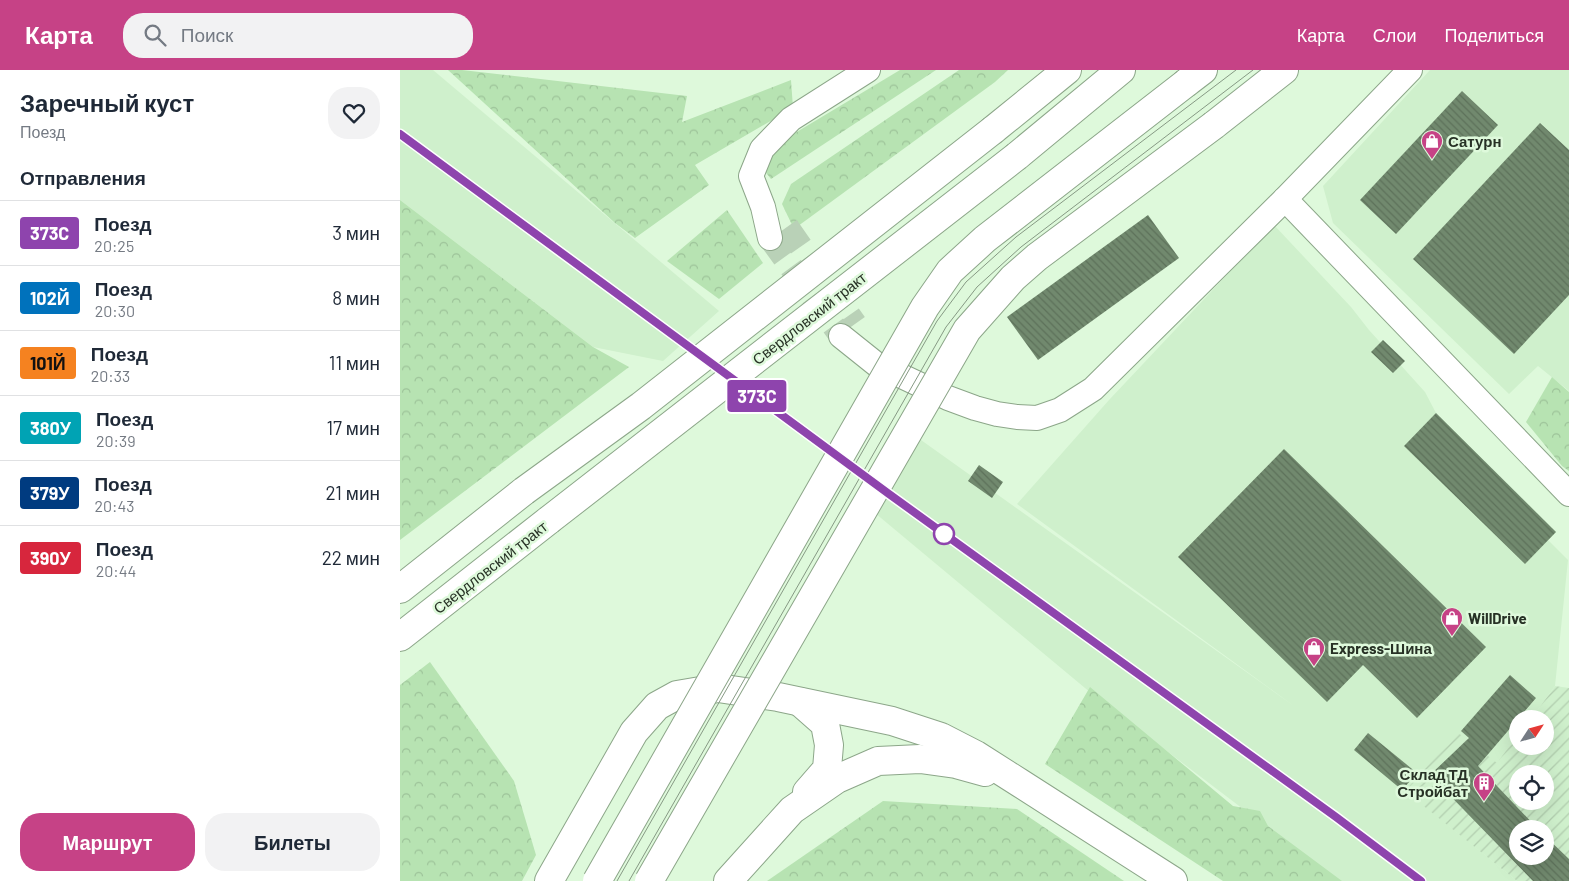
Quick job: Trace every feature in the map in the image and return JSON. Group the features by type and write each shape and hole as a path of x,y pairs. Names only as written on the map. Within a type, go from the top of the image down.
{"main road":[{"path":"400,589 524,491 641,406 1068,70"},
{"name":"Свердловский тракт","path":"400,637 1017,156 1121,70"},
{"path":"649,881 968,330 1001,290 1037,257 1214,125 1284,70"},
{"path":"596,881 920,316 950,271 985,239 1195,77"},
{"path":"549,881 634,732 657,706 677,695 718,688 778,697 892,721 940,737 976,755 1020,782 1173,881"},
{"path":"728,881 827,769 828,745 824,724 800,702"},
{"path":"792,810 837,778 878,761 920,759 956,764 1020,782"}],"street":[{"path":"779,233 762,208 750,176 762,149 791,119 868,70"},
{"path":"848,330 868,358 876,364 948,398 975,408 1017,417 1037,418 1060,410 1093,388 1285,199 1410,70"},
{"path":"1285,199 1569,494"}],"shaded area":[{"path":"400,70 433,70 719,311 663,361 593,347 400,200"},
{"path":"1430,70 1569,70 1569,391 1538,366 1509,394 1333,223 1323,186"},
{"path":"1274,225 1351,307 1369,330 1425,392 1436,413 1556,532 1548,540 1568,560 1555,686 1538,710 1509,710 1509,747 1498,763 1406,791 1517,881 1338,881 1097,698 875,513 914,435 1294,706 1017,504 1109,400"},
{"path":"1555,686 1569,688 1569,881 1517,881 1405,791 1457,732 1497,763 1509,747 1509,755 1554,755 1554,710 1538,710"}],"green space":[{"path":"448,70 462,70 687,96 682,122 791,80 793,108 695,165 709,185 635,238 615,223"},
{"path":"900,70 936,70 771,179 763,169 785,139"},
{"path":"959,70 1008,70 995,82 794,229 782,204 791,184"},
{"path":"400,200 593,347 629,367 400,540"},
{"path":"727,210 763,263 719,299 667,261"},
{"path":"1552,377 1569,392 1569,471 1562,466 1526,422"},
{"path":"430,662 514,781 536,855 522,881 400,881 400,685"},
{"path":"1090,687 1233,806 1260,811 1268,826 1342,881 1223,881 1045,764"},
{"path":"883,801 1017,809 1124,881 767,881"}],"building":[{"path":"1462,91 1498,125 1396,234 1360,200"},
{"path":"1540,123 1569,150 1569,295 1514,354 1413,259"},
{"path":"1148,215 1179,258 1038,360 1007,317"},
{"path":"1383,340 1405,361 1393,373 1371,352"},
{"path":"1436,413 1556,532 1525,564 1404,446"},
{"path":"1284,449 1486,647 1417,718 1363,665 1327,702 1178,557"},
{"path":"979,465 1003,482 992,498 968,481"},
{"path":"1510,675 1536,698 1526,710 1509,710 1509,730 1478,766 1509,799 1509,810 1520,810 1529,820 1509,820 1509,856 1430,775 1469,738 1461,731"},
{"path":"1368,733 1417,773 1402,790 1354,750"},
{"path":"1554,845 1569,859 1569,881 1533,881 1517,865 1554,865"}],"tunnel":[{"path":"787,227 855,324"},
{"path":"770,238 841,336"}],"tram line":[{"path":"617,881 937,321 966,282 1016,237 1236,70"},
{"path":"629,881 946,327 977,287 1021,247 1253,70"}],"railway":[{"path":"400,134 889,494 1336,817 1421,881"}],"train":[{"name":"373C","path":"400,134 889,494 1336,817 1421,881"}],"place":[{"name":"Сатурн","path":"1432,160"},
{"name":"WillDrive","path":"1452,637"},
{"name":"Express-Шина","path":"1314,667"},
{"name":"Склад ТД Стройбат","path":"1484,802"}]}
